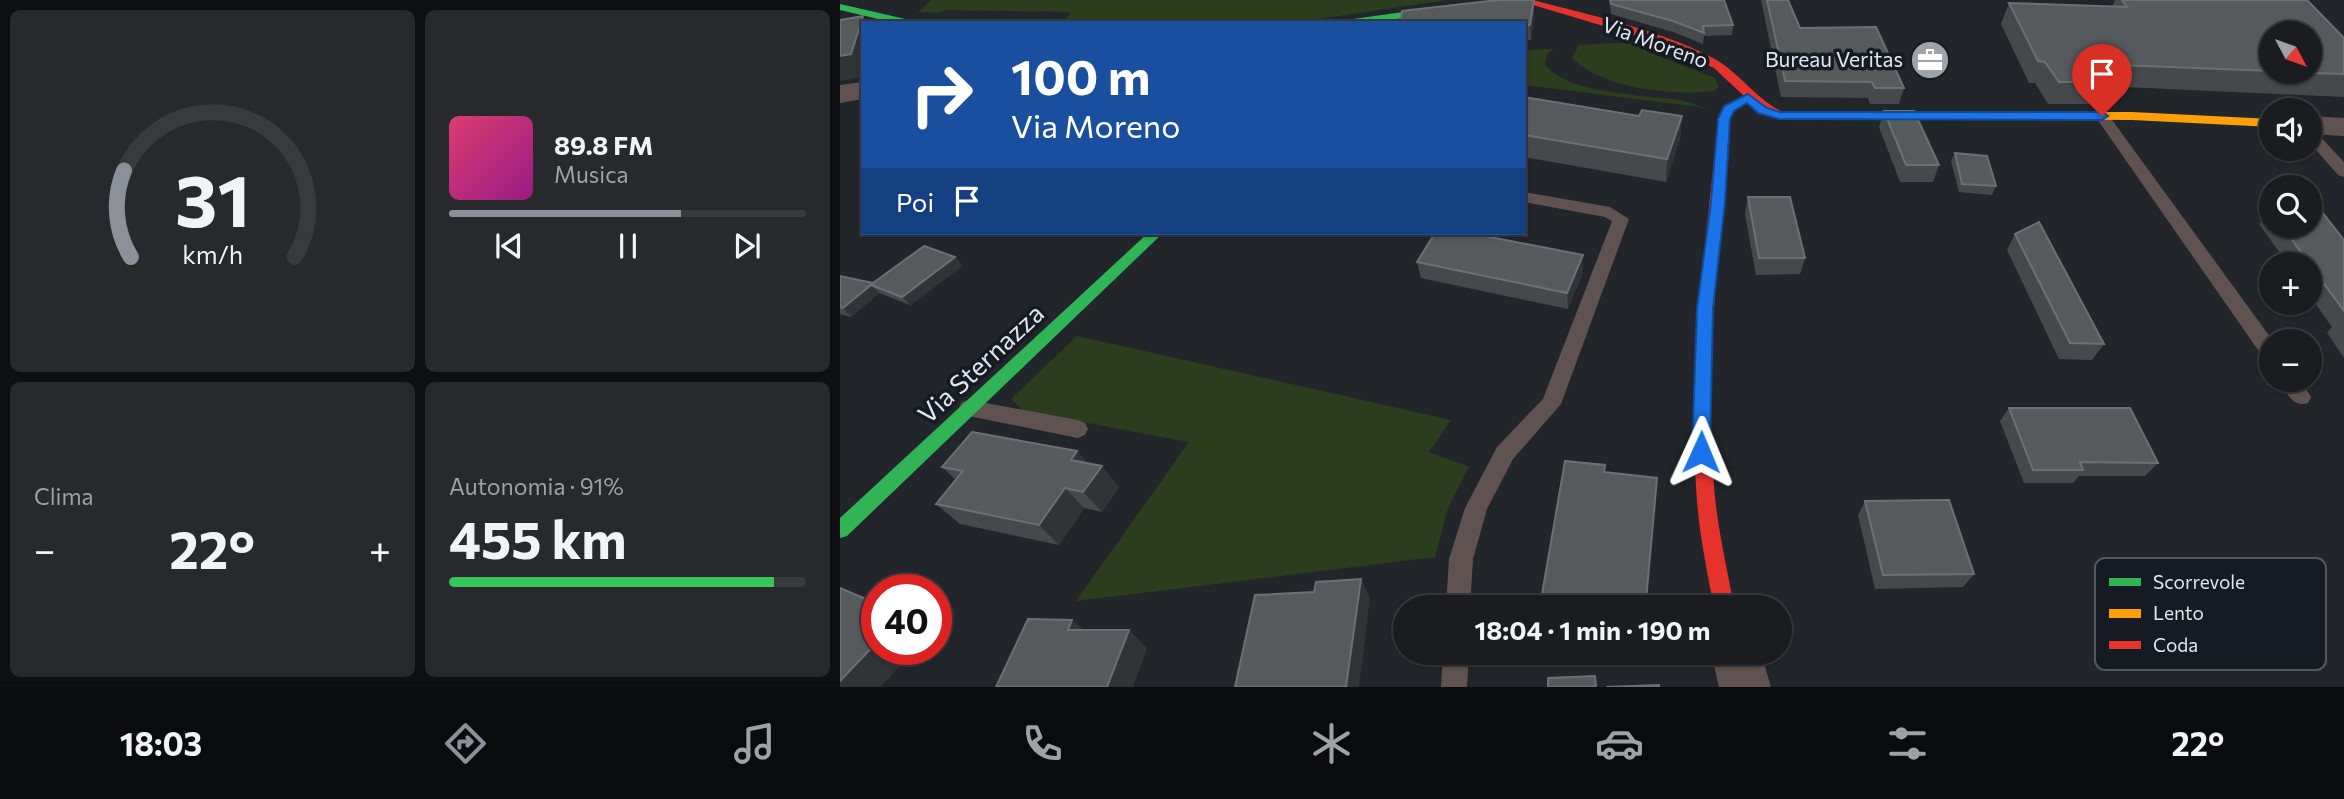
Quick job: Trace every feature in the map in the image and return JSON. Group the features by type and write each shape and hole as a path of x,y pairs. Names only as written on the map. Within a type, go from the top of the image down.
{"street":[{"path":"1505,3 1525,0"},
{"name":"Via Moreno","path":"1525,0 1580,7 1709,60 1723,68 1748,98 1763,111 1779,115 2102,116 2259,122"},
{"path":"1361,21 1471,6"},
{"path":"840,7 901,21"},
{"path":"840,94 861,90"},
{"path":"1721,595 1713,565 1701,452 1705,308 1718,202 1724,119 1728,109 1748,98"},
{"path":"2322,126 2344,127"},
{"name":"Via Sternazza","path":"840,530 1154,235"},
{"path":"1739,665 1745,687"}],"lane":[{"path":"2102,116 2259,337"},
{"path":"2322,148 2344,173"},
{"path":"1459,595 1461,559 1476,509 1505,453 1551,404 1621,219 1610,212 1526,197"},
{"path":"2297,392 2301,397"},
{"path":"969,408 1078,429"},
{"path":"1454,687 1455,665"}],"green space":[{"path":"931,0 1447,0 1305,21 1065,21 1070,12 918,12"},
{"path":"1634,39 1648,52 1715,78 1719,86 1715,91 1698,92 1639,88 1601,77 1572,58 1579,45 1633,42"},
{"path":"1555,49 1547,54 1545,64 1555,74 1570,82 1607,91 1680,100 1707,108 1526,85 1526,50"},
{"path":"1077,336 1451,420 1429,452 1469,467 1448,508 1435,557 1076,601 1189,442 1024,411 1011,399"}],"building":[{"path":"1498,0 1534,0 1530,25 1526,26 1526,21 1399,21 1402,11"},
{"path":"1610,0 1724,0 1733,25 1703,26 1704,33 1673,21 1611,4"},
{"path":"1767,0 1788,0 1800,28 1876,27 1904,88 1875,88 1872,82 1785,81"},
{"path":"2122,0 2307,0 2344,38 2344,74 2322,73 2322,21 2259,21 2259,70 2091,64 2105,82 2059,82 2045,62 2038,61 2009,3 2127,7"},
{"path":"863,16 851,54 840,56 840,20"},
{"path":"1526,97 1639,116 1642,110 1682,116 1667,159 1526,135"},
{"path":"1884,111 1914,111 1939,165 1906,165"},
{"path":"1955,153 1987,156 1996,186 1962,184"},
{"path":"1748,197 1790,197 1805,258 1759,258"},
{"path":"2322,212 2344,240 2344,311 2322,281 2322,252 2301,252 2291,238 2322,238"},
{"path":"2039,222 2104,344 2070,343 2015,234"},
{"path":"1434,235 1480,235 1583,255 1567,293 1417,262"},
{"path":"924,246 955,257 902,297 871,285 843,308 840,307 840,276 873,283"},
{"path":"2009,408 2130,408 2158,463 2080,462 2083,470 2033,470"},
{"path":"972,432 1077,451 1071,460 1102,466 1083,492 1065,488 1039,525 936,504 963,471 942,467"},
{"path":"1565,461 1605,465 1604,472 1657,478 1647,595 1542,595"},
{"path":"1949,500 1974,574 1883,575 1865,501"},
{"path":"1361,579 1346,687 1235,687 1255,595 1314,592 1316,582"},
{"path":"840,588 861,597 861,659 840,681"},
{"path":"1028,619 1072,620 1068,630 1129,630 1107,687 996,687"},
{"path":"1595,676 1596,687 1548,687 1548,678"},
{"path":"1659,685 1659,687 1606,687"}],"traffic: fast":[{"path":"840,7 901,21"},
{"path":"1360,21 1453,8"},
{"path":"840,530 1154,235"}],"traffic: slow":[{"path":"1964,116 2132,116 2259,122"}],"traffic: jam":[{"path":"1525,1 1618,26 1686,50 1718,66 1759,103 1779,115 1964,116"},
{"path":"1721,595 1711,546 1705,485 1702,425 1704,364 1724,119 1728,109 1748,98"}],"place":[{"name":"Bureau Veritas","path":"1930,60"}],"route":[{"path":"1701,452 1705,308 1718,202 1724,119 1728,109 1748,98 1763,111 1779,115 2102,116"}]}
